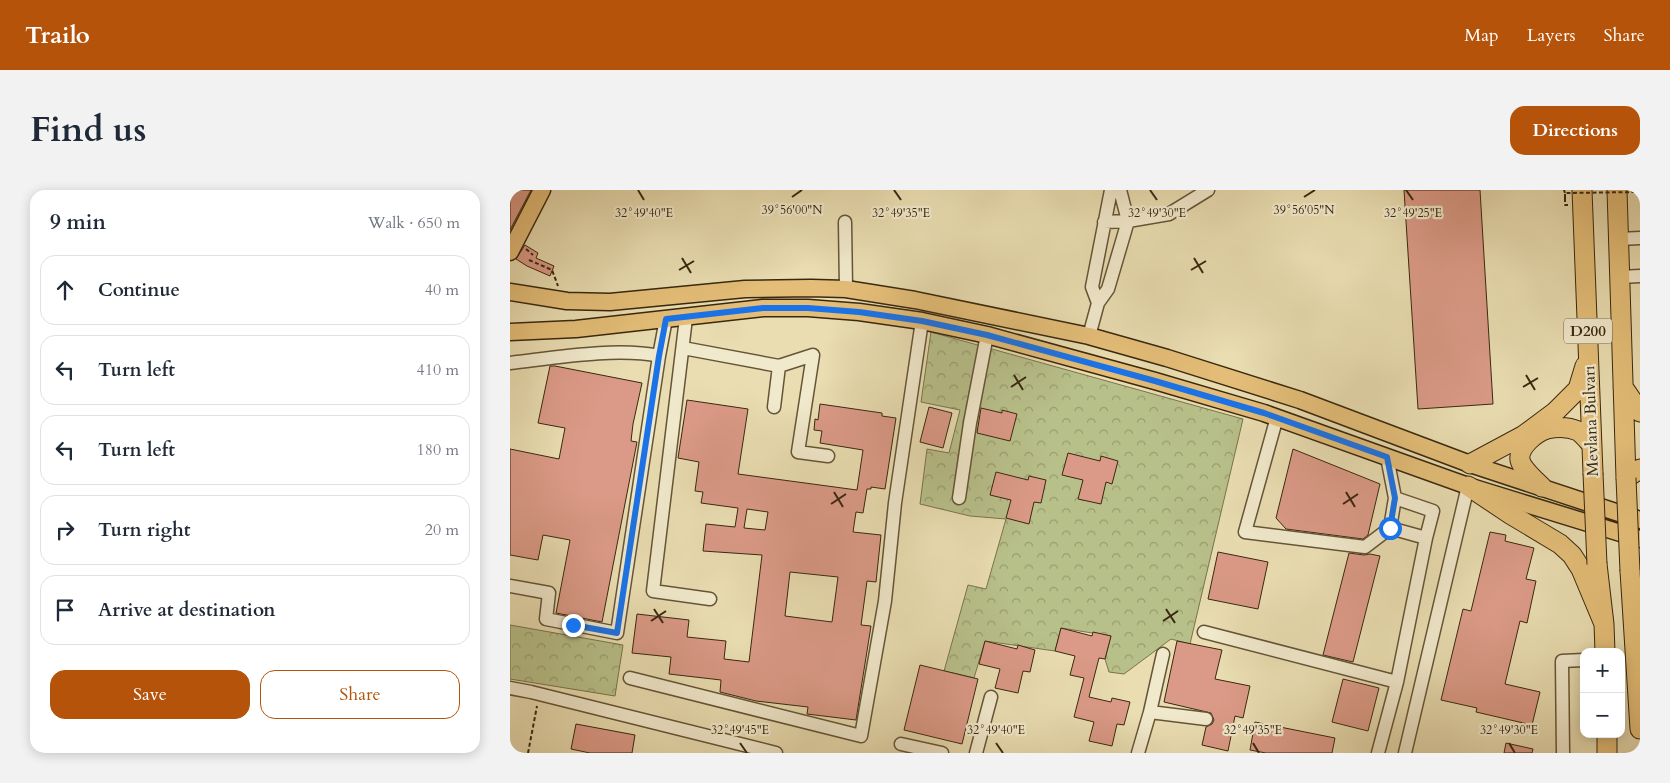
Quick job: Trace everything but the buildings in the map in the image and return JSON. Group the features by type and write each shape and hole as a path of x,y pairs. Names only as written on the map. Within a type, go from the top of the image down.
{"highway":[{"name":"Mevlana Bulvarı","path":"1617,190 1623,388 1633,473 1630,572 1640,729"},
{"name":"Mevlana Bulvarı","path":"1570,191 1588,353 1597,564 1604,624 1604,648"},
{"path":"1470,464 1524,435 1555,412 1578,389 1588,353"},
{"path":"1623,388 1640,412"},
{"path":"1542,487 1522,465 1520,459 1520,453 1529,440 1545,430 1563,428 1580,432 1592,445"},
{"path":"1468,486 1560,544 1572,555 1582,569 1604,624"},
{"path":"1607,738 1608,753"}],"main road":[{"path":"510,252 542,190"},
{"path":"510,292 567,301 610,302 745,289 811,288 846,289 915,300 1089,336 1167,358 1300,400 1470,464 1640,520"},
{"path":"510,332 576,329 763,308 808,308 859,312 922,321 987,335 1277,417 1468,486 1640,540"}],"street":[{"path":"1098,303 1092,287 1111,190"},
{"path":"1089,336 1098,303 1108,289 1128,221 1120,190"},
{"path":"1104,222 1128,221 1168,214 1208,190"},
{"path":"845,222 846,289"},
{"path":"1619,239 1640,238"},
{"path":"1620,277 1640,276"},
{"path":"686,318 653,591 710,599"},
{"path":"510,586 549,593 546,619 617,633 666,319"},
{"path":"630,678 861,736 885,601 895,503 922,321"},
{"path":"959,498 970,422 987,335"},
{"path":"683,348 779,366 813,355 798,452 828,456"},
{"path":"510,363 600,354 648,354 659,356"},
{"path":"774,407 779,366"},
{"path":"1277,417 1244,532 1365,547 1390,528 1395,498 1387,457"},
{"path":"1405,753 1468,486"},
{"path":"1378,753 1397,682 1433,511 1395,498"},
{"path":"1390,528 1426,538"},
{"path":"1204,632 1397,682"},
{"path":"1138,753 1150,712 1163,654"},
{"path":"1562,753 1562,662 1580,660"},
{"path":"510,688 776,753"},
{"path":"976,753 991,697"},
{"path":"1150,712 1206,719"},
{"path":"901,744 942,753"}],"path":[{"path":"1564,198 1570,191 1640,192"},
{"path":"529,260 552,270"},
{"path":"528,753 540,694"}],"green space":[{"path":"931,332 1243,419 1190,644 1171,639 1124,674 1109,672 1105,659 1111,636 1061,628 1055,651 985,641 974,678 944,671 968,585 986,589 1006,519 970,516 920,504 927,449 949,453 960,410 921,402"},
{"path":"510,625 623,645 615,696 510,679"}],"route":[{"path":"573,625 617,633 666,319 763,308 808,308 859,312 960,328 1155,381 1264,413 1387,457 1395,498 1390,528"}]}
